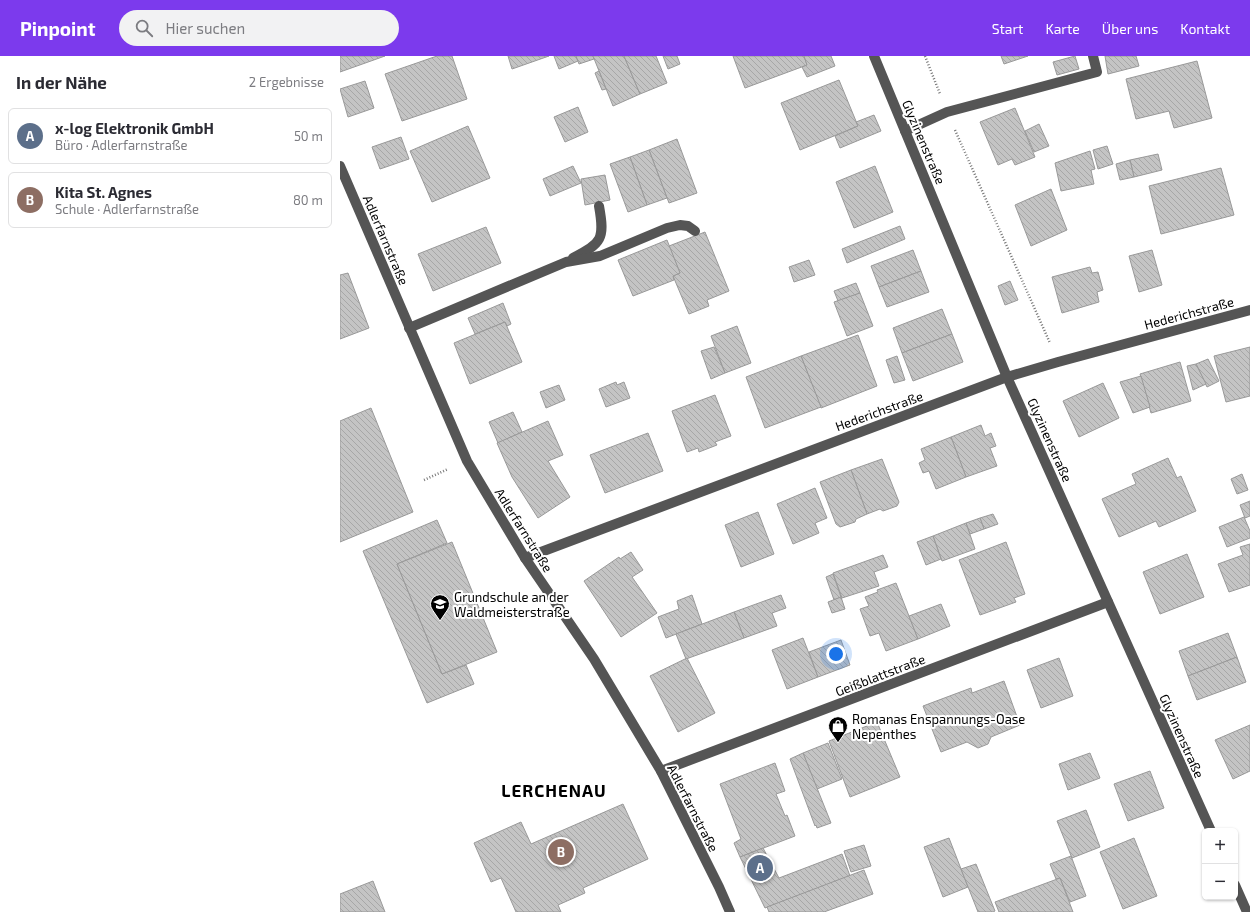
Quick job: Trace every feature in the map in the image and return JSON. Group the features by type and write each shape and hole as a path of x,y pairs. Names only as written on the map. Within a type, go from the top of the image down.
{"street":[{"name":"Glyzinenstraße","path":"874,56 1007,377 1210,828"},
{"path":"905,130 947,112 1097,72 1093,56"},
{"name":"Adlerfarnstraße","path":"340,166 467,461 525,558 594,659 661,771 730,912"},
{"path":"409,328 566,262 591,248 598,243 601,236 602,223 599,206"},
{"path":"566,262 600,256 667,228 680,225 688,226 695,231"},
{"name":"Hederichstraße","path":"525,558 1007,377 1250,310"},
{"name":"Geißblattstraße","path":"661,771 1108,602"},
{"path":"1238,894 1244,911"}],"path":[{"path":"925,56 947,112 1058,362"},
{"path":"424,480 450,469"}],"building":[{"path":"340,56 385,56 340,72"},
{"path":"437,56 452,56 467,99 402,121 385,74"},
{"path":"508,56 549,56 512,69"},
{"path":"554,56 576,56 578,61 559,69"},
{"path":"576,56 593,56 594,59 579,64"},
{"path":"593,56 624,56 640,94 613,106"},
{"path":"624,56 656,56 667,83 640,94"},
{"path":"663,56 677,56 680,64 668,69"},
{"path":"733,56 804,56 807,65 745,88"},
{"path":"804,56 831,56 835,66 807,77 802,67 807,65"},
{"path":"1001,56 1028,56 1004,64"},
{"path":"1075,56 1079,69 1057,75 1053,62"},
{"path":"1105,56 1136,56 1139,66 1108,74"},
{"path":"1197,61 1212,118 1174,128 1169,111 1136,119 1126,79"},
{"path":"599,71 606,89 602,90 595,73"},
{"path":"839,80 858,126 800,150 781,103"},
{"path":"365,81 374,108 348,117 340,89"},
{"path":"578,107 588,132 565,142 554,117"},
{"path":"1015,108 1035,157 1015,165 1012,159 998,165 980,122"},
{"path":"874,115 881,131 840,148 835,136 858,126 856,122"},
{"path":"1039,124 1049,146 1034,152 1025,131"},
{"path":"468,126 490,178 432,202 410,151"},
{"path":"401,137 409,159 380,169 372,147"},
{"path":"677,139 697,193 669,203 649,150"},
{"path":"1107,146 1113,164 1098,169 1093,150"},
{"path":"649,150 667,198 647,205 630,157"},
{"path":"1090,151 1095,169 1091,170 1094,184 1061,191 1055,163"},
{"path":"1158,154 1162,170 1134,177 1130,160"},
{"path":"630,157 647,205 628,212 610,164"},
{"path":"1130,160 1134,177 1120,180 1116,164"},
{"path":"573,166 581,183 550,196 543,179"},
{"path":"875,166 893,212 854,228 836,182"},
{"path":"1221,168 1234,215 1161,234 1149,186"},
{"path":"605,175 610,200 585,205 581,179"},
{"path":"1051,189 1067,230 1031,246 1015,205"},
{"path":"900,226 905,239 847,263 842,249"},
{"path":"486,227 501,263 433,291 418,254"},
{"path":"705,232 729,291 707,300 709,306 689,314 673,276 680,273 669,246"},
{"path":"667,240 680,273 673,276 674,280 633,296 618,260"},
{"path":"913,250 921,271 879,287 871,266"},
{"path":"1152,250 1162,285 1139,292 1129,256"},
{"path":"809,260 815,275 794,282 789,267"},
{"path":"1090,267 1092,273 1098,272 1103,290 1097,292 1099,302 1062,313 1052,277"},
{"path":"921,271 929,292 887,307 879,287"},
{"path":"348,273 369,328 340,339 340,275"},
{"path":"1010,281 1018,300 1005,305 998,286"},
{"path":"856,283 860,293 838,301 834,291"},
{"path":"860,293 873,326 847,336 834,302"},
{"path":"503,303 511,324 507,326 505,322 475,334 468,318"},
{"path":"942,309 952,334 902,353 893,328"},
{"path":"505,322 522,362 470,384 454,343"},
{"path":"737,326 751,363 725,373 711,336"},
{"path":"952,334 963,362 913,381 902,353"},
{"path":"858,335 877,386 821,408 801,356"},
{"path":"714,347 725,373 711,379 701,351"},
{"path":"1250,347 1250,396 1226,402 1214,356"},
{"path":"801,356 821,407 765,428 746,377"},
{"path":"897,356 905,380 894,383 886,360"},
{"path":"1208,359 1219,381 1207,387 1196,364"},
{"path":"1180,362 1191,401 1151,413 1140,374"},
{"path":"1196,364 1206,384 1193,390 1187,366"},
{"path":"1141,376 1150,407 1133,413 1120,382"},
{"path":"616,382 617,385 624,382 630,398 606,407 599,389"},
{"path":"1103,383 1119,418 1079,437 1063,401"},
{"path":"559,385 565,400 546,408 540,392"},
{"path":"715,395 731,436 715,442 717,445 699,452 698,448 687,452 672,411"},
{"path":"371,408 413,512 340,542 340,421"},
{"path":"513,412 522,432 498,443 489,422"},
{"path":"548,421 563,455 548,461 570,497 538,518 512,477 497,443"},
{"path":"981,425 985,436 991,433 996,446 990,448 997,466 966,477 951,437"},
{"path":"648,433 663,471 605,493 590,455"},
{"path":"951,437 966,477 936,489 929,471 923,473 919,463 925,460 921,449"},
{"path":"1168,458 1177,478 1181,476 1196,511 1159,527 1156,521 1119,537 1102,499 1136,484 1132,474"},
{"path":"882,459 899,502 897,506 883,511 880,509 867,514 851,470"},
{"path":"851,470 867,514 856,519 855,522 840,527 836,524 820,482"},
{"path":"1242,474 1248,490 1237,494 1231,479"},
{"path":"815,488 827,518 815,523 819,533 793,544 777,504"},
{"path":"1250,501 1250,516 1245,518 1240,505"},
{"path":"758,512 774,554 741,567 725,525"},
{"path":"993,514 998,524 984,529 980,518"},
{"path":"1244,517 1250,531 1250,538 1227,547 1219,527"},
{"path":"980,518 984,529 970,534 966,523"},
{"path":"437,520 447,543 397,564 442,674 466,665 474,684 427,703 363,551"},
{"path":"966,523 975,549 942,561 933,536"},
{"path":"933,536 941,559 926,565 917,542"},
{"path":"452,542 497,652 442,674 397,564"},
{"path":"1006,542 1025,594 1014,598 1016,602 980,615 959,560"},
{"path":"1250,544 1250,585 1229,592 1218,564 1243,555 1240,547"},
{"path":"631,552 643,570 632,577 657,613 621,637 584,581 619,557 620,559"},
{"path":"1187,554 1204,597 1160,614 1143,572"},
{"path":"883,555 888,567 874,572 879,586 842,598 833,573"},
{"path":"833,574 841,597 834,600 826,577"},
{"path":"896,583 918,639 886,651 879,633 870,636 860,609 869,606 865,597 878,592 877,590"},
{"path":"692,595 702,624 666,638 658,617 679,609 677,601"},
{"path":"781,595 786,608 772,613 777,626 744,638 734,612"},
{"path":"841,597 845,609 832,613 828,602"},
{"path":"941,604 950,626 918,639 909,616"},
{"path":"734,612 744,638 686,659 676,634"},
{"path":"1228,633 1237,657 1188,676 1179,651"},
{"path":"803,638 818,677 787,689 772,650"},
{"path":"841,640 850,665 818,677 809,652"},
{"path":"1237,657 1246,682 1197,700 1188,676"},
{"path":"687,658 715,713 678,732 650,676"},
{"path":"1059,658 1073,696 1041,708 1027,670"},
{"path":"1004,681 1020,725 991,737 988,744 978,748 967,742 941,752 923,706 971,688 972,693"},
{"path":"877,722 900,777 850,797 829,741"},
{"path":"1250,725 1250,771 1233,779 1215,740"},
{"path":"828,743 842,779 817,789 803,753"},
{"path":"803,753 831,823 817,828 790,759"},
{"path":"1090,753 1100,778 1068,790 1059,764"},
{"path":"775,763 785,791 776,794 785,816 787,815 795,836 740,857 734,843 741,839 720,784"},
{"path":"1150,771 1164,808 1128,821 1114,784"},
{"path":"623,804 648,859 583,888 585,893 558,905 561,912 516,912 501,878 491,882 474,843 521,822 531,844"},
{"path":"1086,810 1100,847 1072,858 1057,821"},
{"path":"949,838 968,887 943,897 924,847"},
{"path":"1134,838 1157,896 1123,909 1100,852"},
{"path":"864,845 871,866 851,872 844,851"},
{"path":"763,848 779,878 842,854 850,876 765,908 740,857"},
{"path":"1071,856 1086,896 1070,902 1060,878 1056,879 1050,864"},
{"path":"976,864 995,911 993,912 978,912 961,869"},
{"path":"864,870 873,894 824,912 769,912 767,907"},
{"path":"1060,878 1073,912 999,912 995,902"},
{"path":"373,881 385,912 340,912 340,894"}],"place":[{"name":"Grundschule an der Waldmeisterstraße","path":"440,621"},
{"name":"Romanas Enspannungs-Oase Nepenthes","path":"838,743"},
{"name":"Kita St. Agnes","path":"561,852"},
{"name":"x-log Elektronik GmbH","path":"760,868"}],"district":[{"name":"LERCHENAU","path":"554,791"}]}
